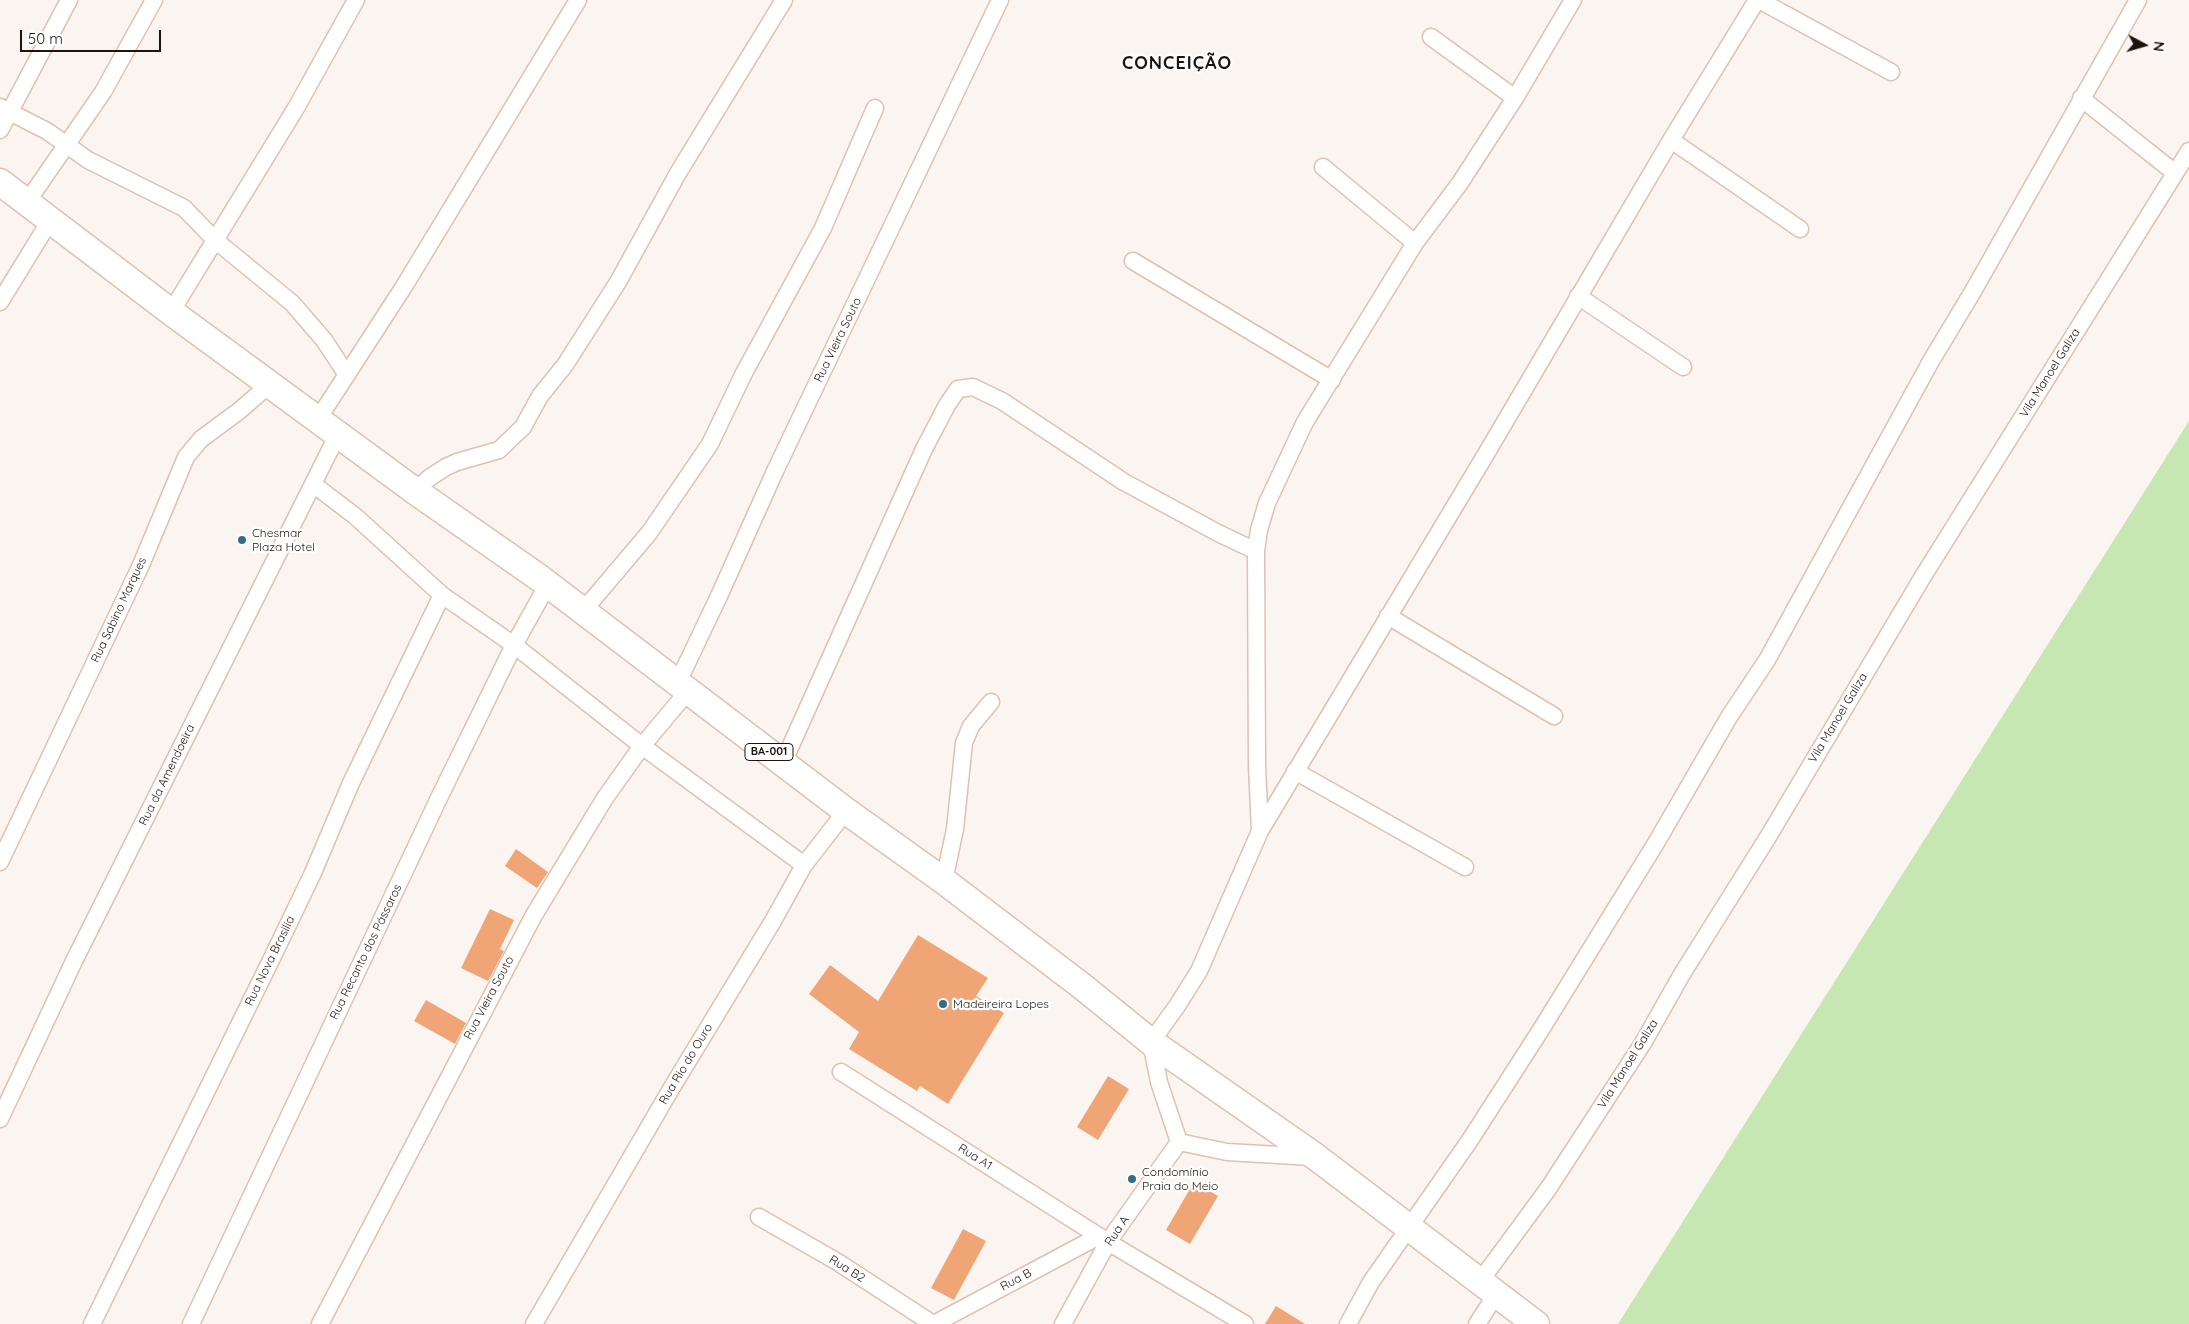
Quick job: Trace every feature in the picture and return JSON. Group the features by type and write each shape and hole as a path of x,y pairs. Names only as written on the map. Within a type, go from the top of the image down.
{"main road":[{"name":"BA-001","path":"0,182 171,312 415,491 548,584 846,811 944,881 1083,987 1151,1042 1316,1157 1536,1324"}],"street":[{"path":"0,130 5,109 69,0"},
{"path":"27,202 104,92 154,0"},
{"path":"171,312 296,108 356,0"},
{"name":"Rua da Amendoeira","path":"0,1119 74,961 313,484 328,427 347,375 403,288 578,0"},
{"path":"415,491 429,478 446,467 499,450 523,427 540,396 565,365 618,282 678,173 784,0"},
{"name":"Rua Vieira Souto","path":"320,1324 534,915 605,798 683,686 719,596 776,469 1000,0"},
{"path":"1260,831 1257,766 1256,551 1259,530 1267,503 1278,476 1305,422 1416,243 1460,183 1515,98 1573,0"},
{"path":"1316,1157 1227,1152 1179,1142 1159,1082 1151,1042 1199,972 1260,831 1486,454 1671,140 1758,0 1890,72"},
{"path":"1348,1324 1371,1282 1470,1140 1542,1028 1656,843 1729,717 1766,660 1931,361 1972,293 2138,0"},
{"path":"1432,38 1515,98"},
{"path":"2081,98 2174,172"},
{"path":"583,611 649,533 710,444 744,373 819,235 875,108"},
{"path":"5,109 48,131 95,164 184,208 215,240 292,303 324,340 347,375"},
{"path":"1671,140 1800,229"},
{"name":"Vila Manoel Galiza","path":"1477,1324 1489,1287 1548,1189 1643,1043 1682,974 1768,837 1872,661 2174,172 2189,151"},
{"path":"1323,167 1416,243"},
{"path":"0,302 51,220"},
{"path":"1133,261 1193,295 1332,380"},
{"path":"1578,296 1683,367"},
{"name":"Rua Sabino Marques","path":"0,862 141,565 186,457 201,440 240,411 270,384"},
{"path":"783,763 912,473 946,405 958,389 973,387 1002,401 1124,482 1218,533 1256,551"},
{"path":"313,484 355,516 442,595 514,644 642,746 804,865"},
{"name":"Rua Recanto dos Pássaros","path":"191,1324 438,800 514,644 548,584"},
{"name":"Rua Nova Brasilia","path":"92,1324 272,958 312,874 351,782 442,595"},
{"path":"1388,616 1554,716"},
{"path":"944,881 955,829 964,744 971,726 991,702"},
{"path":"1295,771 1465,867"},
{"name":"Rua Rio do Ouro","path":"534,1324 804,865 846,811"},
{"name":"Rua A1","path":"841,1072 1103,1239 1245,1324"},
{"name":"Rua A","path":"1062,1324 1103,1239 1179,1142"},
{"name":"Rua B2","path":"759,1218 836,1261 934,1324"},
{"name":"Rua B","path":"934,1324 1103,1239"}],"green space":[{"path":"2189,421 2189,1324 1618,1324 1711,1177"}],"building":[{"path":"516,849 548,872 537,888 505,866"},
{"path":"490,909 514,920 500,949 504,951 488,981 461,968"},
{"path":"918,935 988,978 976,996 1004,1013 948,1104 920,1086 917,1091 849,1049 859,1032 809,994 830,965 878,1001"},
{"path":"426,1000 466,1023 455,1044 414,1021"},
{"path":"1108,1076 1129,1089 1098,1140 1077,1127"},
{"path":"1194,1182 1218,1196 1190,1244 1166,1230"},
{"path":"963,1229 986,1241 954,1300 931,1288"},
{"path":"1276,1306 1305,1324 1265,1324"}],"place":[{"name":"Chesmar Plaza Hotel","path":"242,540"},
{"name":"Madeireira Lopes","path":"943,1004"},
{"name":"Condomínio Praia do Meio","path":"1132,1179"}],"district":[{"name":"CONCEIÇÃO","path":"1177,64"}]}
